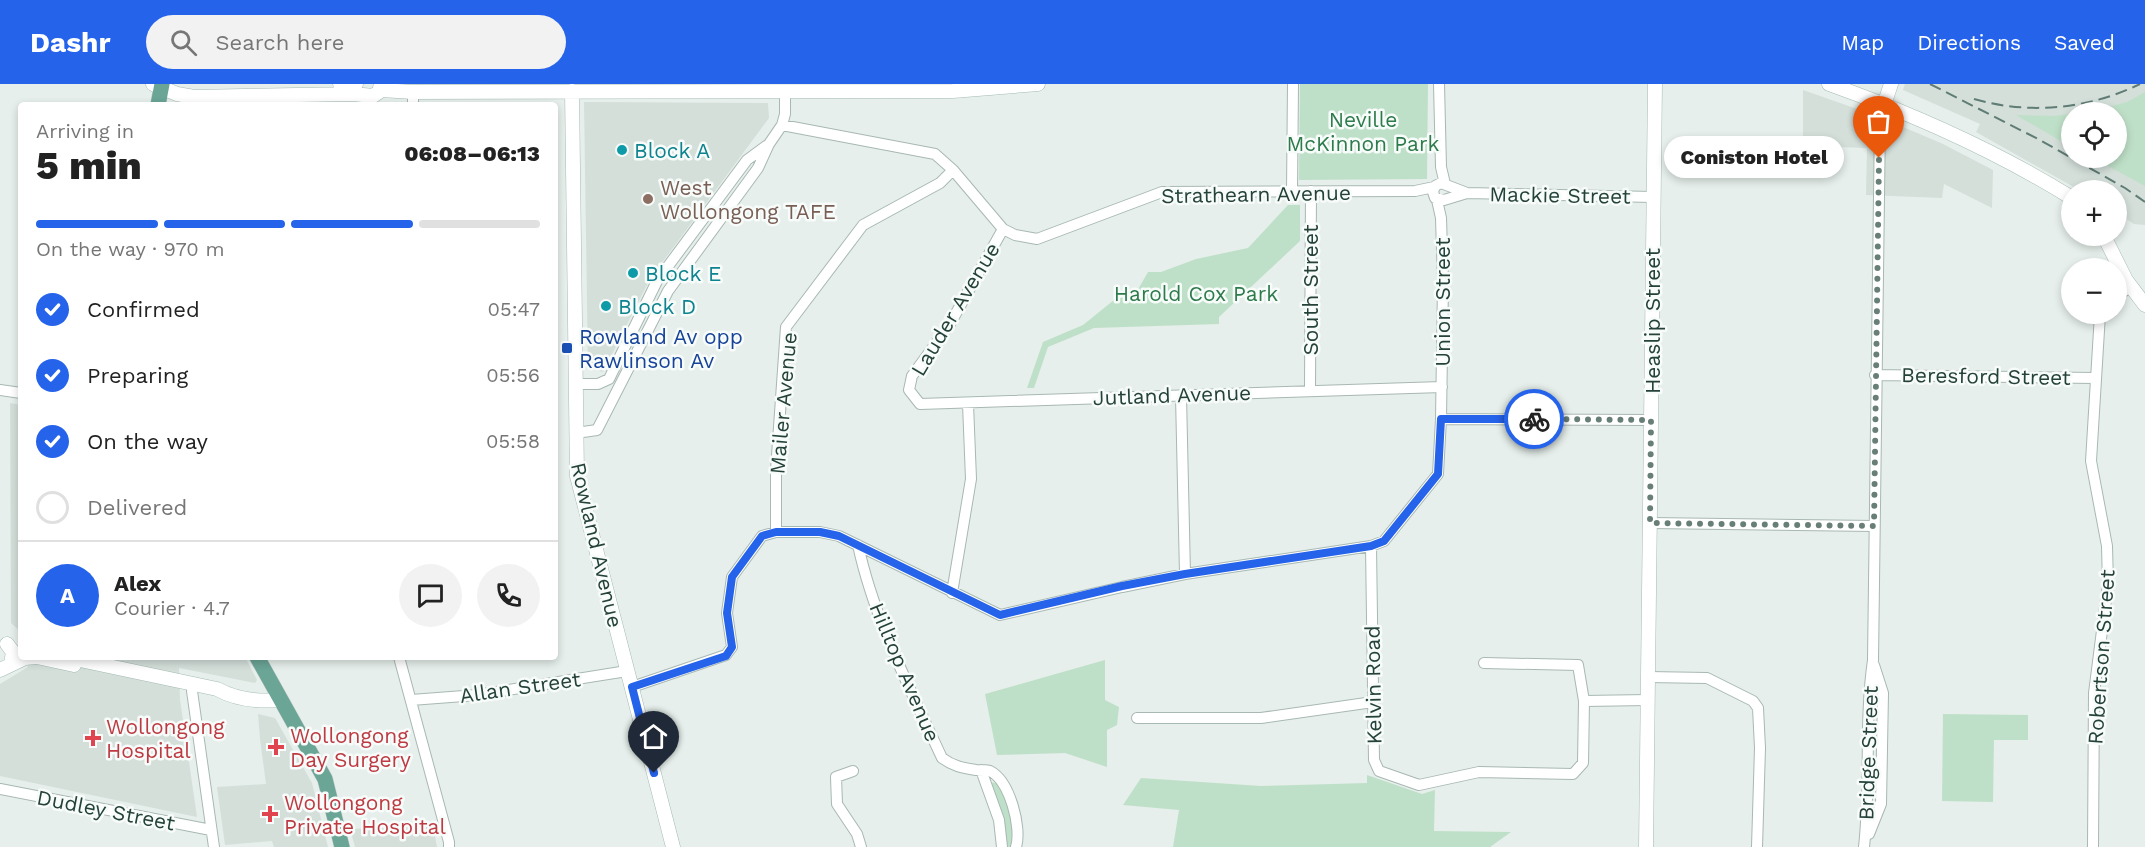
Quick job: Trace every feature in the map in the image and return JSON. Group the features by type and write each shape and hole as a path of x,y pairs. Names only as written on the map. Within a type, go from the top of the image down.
{"main road":[{"path":"343,92 356,84"},
{"path":"158,102 159,85 177,94 194,97 343,92 373,88 413,99 572,92 953,91 1038,84"},
{"name":"Heaslip Street","path":"1646,847 1655,84"},
{"path":"1829,84 1884,105 2000,158 2061,191"},
{"name":"Bridge Street","path":"1884,105 1890,84"},
{"name":"Rowland Avenue","path":"572,92 576,462 579,486 673,847"},
{"path":"2127,288 2145,304"},
{"path":"5,667 13,652 9,645"},
{"path":"5,667 27,660"},
{"path":"50,660 220,697 229,696 254,701 280,700"},
{"path":"80,660 217,689 229,696"},
{"path":"259,660 325,779 342,847"}],"street":[{"path":"1292,191 1293,84"},
{"name":"Union Street","path":"1371,546 1384,541 1438,474 1442,387 1439,84"},
{"path":"576,434 597,430 668,291 758,168 769,144 782,125 785,114 785,92"},
{"name":"Bridge Street","path":"1864,846 1868,801 1869,683 1873,660 1880,118 1884,105"},
{"path":"782,125 936,154 953,170 1003,229"},
{"path":"575,384 598,384 609,379 657,281 747,160 769,144"},
{"name":"Mailer Avenue","path":"776,532 776,470 786,327 863,225 940,183 953,170"},
{"name":"South Street","path":"1310,390 1311,191"},
{"name":"Strathearn Avenue","path":"1003,229 1015,236 1037,239 1162,192 1441,192"},
{"name":"Mackie Street","path":"1441,192 1653,197"},
{"name":"Lauder Avenue","path":"909,390 912,376 950,324 1003,229"},
{"name":"Robertson Street","path":"2093,847 2094,693 2109,584 2107,546 2091,461 2100,324"},
{"name":"Beresford Street","path":"1875,375 2096,378"},
{"name":"Jutland Avenue","path":"909,390 920,404 968,404 1442,387"},
{"path":"0,390 18,393"},
{"path":"1181,396 1185,574"},
{"path":"952,593 971,479 968,404"},
{"path":"1441,419 1651,420"},
{"path":"1650,523 1874,526"},
{"path":"632,687 726,656 732,647 727,613 732,577 762,536 776,532 820,532 839,536 1000,615 1122,586 1185,574 1371,546"},
{"name":"Hilltop Avenue","path":"858,545 861,561 892,649 942,758 955,767 990,771 1004,786 1014,811 1019,838 1016,847"},
{"name":"Kelvin Road","path":"1371,546 1374,760 1379,771 1419,785 1479,772 1574,774 1584,763 1584,701"},
{"path":"400,660 449,847"},
{"path":"1484,663 1578,665 1584,701 1648,700"},
{"name":"Allan Street","path":"411,700 477,695 627,671"},
{"path":"1648,677 1707,678 1753,700 1758,708 1760,748 1757,847"},
{"path":"192,691 214,847"},
{"path":"1137,718 1261,718 1372,702"},
{"path":"853,771 831,776 837,804 856,834 861,847"},
{"path":"981,771 999,820 1002,847"},
{"name":"Dudley Street","path":"0,789 211,830"}],"shaded area":[{"path":"1905,84 2145,84 2145,225 2134,224 2127,219 2127,180 2061,180 1976,132 1980,124 1903,90"},
{"path":"1803,90 1863,111 1892,126 1896,124 1943,144 1993,170 1992,208 1944,184 1942,198 1866,195 1867,148 1803,146"},
{"name":"West Wollongong TAFE","path":"584,102 768,103 769,118 650,279 603,372 588,368"},
{"path":"10,403 18,404 18,629 11,623"},
{"name":"Wollongong Hospital","path":"28,660 247,660 257,680 255,683 179,668 180,700 197,817 0,776 0,684 28,667"},
{"name":"Wollongong Private Hospital","path":"258,714 275,718 312,783 328,847 274,847 272,841 225,845 217,787 266,784"},
{"path":"433,826 437,847 355,847 350,829"}],"green space":[{"name":"Neville McKinnon Park","path":"1300,84 1428,84 1427,179 1299,180"},
{"path":"2145,92 2145,186 2112,168 2127,168 2127,102"},
{"path":"2016,115 2061,115 2061,141"},
{"name":"Harold Cox Park","path":"1288,205 1300,205 1300,241 1219,317 1219,324 1094,328 1048,347 1034,388 1027,388 1043,342 1083,325 1114,300 1136,293 1148,272 1161,272 1196,259 1248,248"},
{"path":"1105,660 1105,700 1119,707 1117,725 1107,730 1107,767 1065,753 997,755 985,694"},
{"path":"1943,714 2028,715 2028,740 1994,740 1993,802 1942,801"},
{"path":"1367,775 1422,794 1435,790 1434,831 1511,832 1490,847 1173,847 1179,810 1123,805 1141,778 1261,786 1367,783"},
{"path":"989,782 997,783 1009,806 1013,830 1012,847 1006,847"}],"railway":[{"path":"1930,84 2038,139 2125,188 2145,202"},
{"path":"1974,99 2016,107 2058,107 2100,99 2140,84"}],"way so far":[{"path":"1534,419 1651,420 1650,523 1874,526 1879,158"}],"place":[{"name":"Block A","path":"622,150"},
{"name":"Coniston Hotel","path":"1879,158"},
{"name":"West Wollongong TAFE","path":"648,199"},
{"name":"Block E","path":"633,273"},
{"name":"Block D","path":"606,306"},
{"name":"Rowland Av opp Rawlinson Av","path":"567,348"},
{"name":"Wollongong Hospital","path":"93,738"},
{"name":"Wollongong Day Surgery","path":"276,747"},
{"name":"Wollongong Private Hospital","path":"270,814"}],"route":[{"path":"654,773 632,687 726,656 732,647 727,613 732,577 762,536 776,532 820,532 839,536 1000,615 1122,586 1185,574 1371,546 1384,541 1438,474 1441,419 1534,419"}]}
